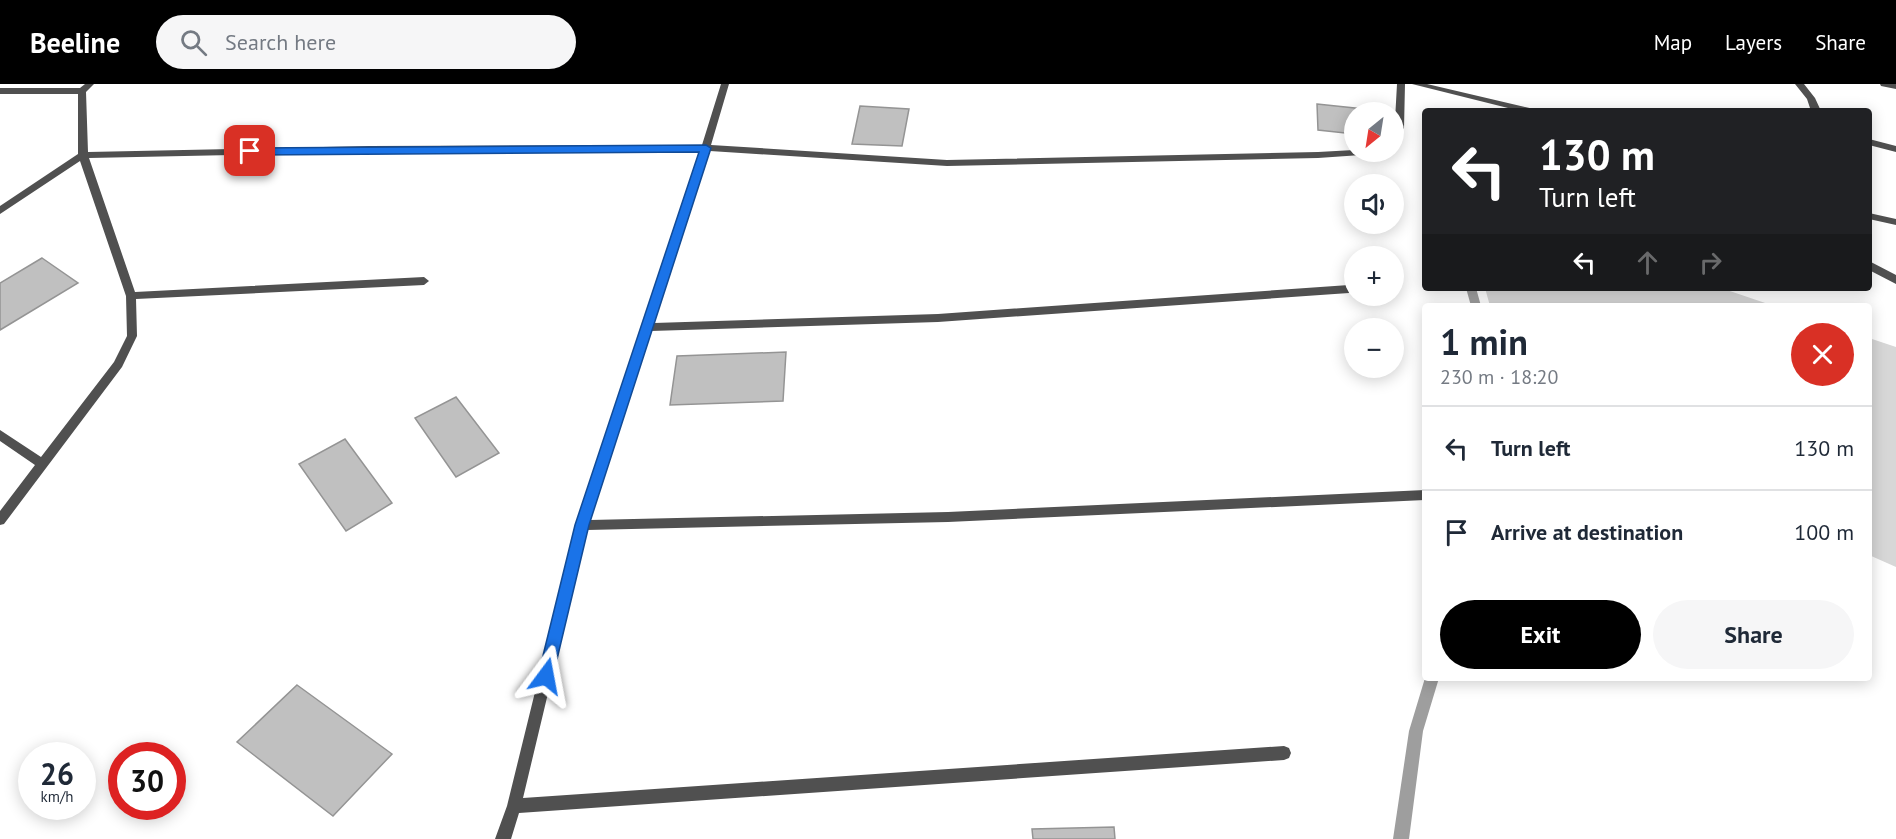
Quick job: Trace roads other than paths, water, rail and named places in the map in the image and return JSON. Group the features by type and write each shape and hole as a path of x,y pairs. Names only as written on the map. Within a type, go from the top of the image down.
{"street":[{"path":"503,839 514,806 582,525 725,84"},
{"path":"1400,102 1401,84"},
{"path":"1416,84 1517,108"},
{"path":"1799,84 1811,98 1815,108"},
{"path":"1884,84 1896,86"},
{"path":"0,91 86,87 83,155 131,296 132,336 118,364 0,520"},
{"path":"1872,143 1896,149"},
{"path":"0,211 83,155 369,149 706,148 946,163 1344,153"},
{"path":"1872,217 1896,222"},
{"path":"1872,267 1896,280"},
{"path":"131,296 424,281"},
{"path":"648,327 938,318 1344,289"},
{"path":"0,435 41,463"},
{"path":"582,525 948,517 1422,495"},
{"path":"514,806 1284,753"}],"waterway":[{"path":"1472,291 1475,303"},
{"path":"1401,839 1416,731 1431,681"}]}
